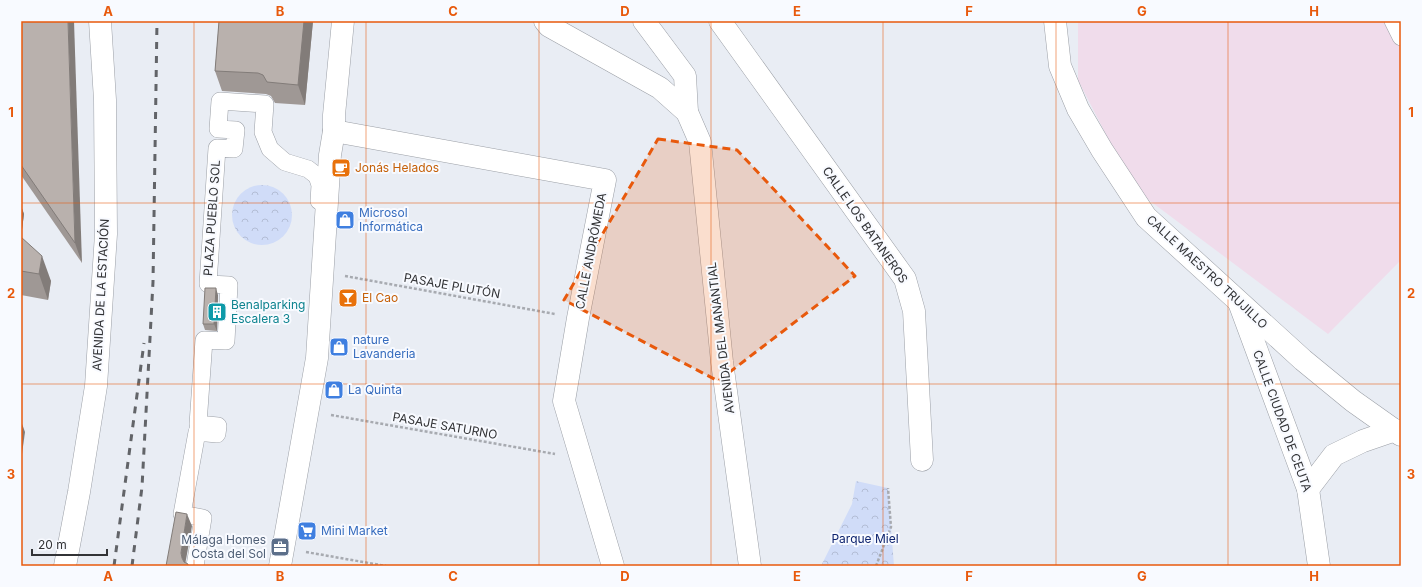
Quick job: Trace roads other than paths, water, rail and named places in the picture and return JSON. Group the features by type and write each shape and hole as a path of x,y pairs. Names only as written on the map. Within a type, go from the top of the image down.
{"street":[{"name":"AVENIDA DE LA ESTACIÓN","path":"64,566 80,492 96,386 106,234 105,100 100,21"},
{"path":"279,560 317,358 330,155 334,130 343,21"},
{"name":"AVENIDA DEL MANANTIAL","path":"544,21 549,26 660,88 687,112"},
{"name":"AVENIDA DEL MANANTIAL","path":"644,21 685,76 687,112 700,142 722,362 750,566"},
{"name":"CALLE LOS BATANEROS","path":"720,21 905,278 914,311 922,460"},
{"name":"CALLE MAESTRO TRUJILLO","path":"1055,21 1060,66 1078,109 1102,150 1146,217 1193,258 1218,284 1319,374 1353,401 1398,433"},
{"path":"1393,21 1401,37"},
{"name":"PLAZA PUEBLO SOL","path":"194,566 203,518 182,514 197,432 217,434 218,426 198,424 204,340 226,341 229,285 208,284 217,148 234,149 236,130 218,129 220,101 264,104 263,132 270,148 285,162 308,169 315,174 320,185 309,359 279,560"},
{"name":"CALLE ANDRÓMEDA","path":"334,130 605,180 578,318 564,400 613,566"},
{"name":"CALLE CIUDAD DE CEUTA","path":"1239,302 1308,489 1319,566"},
{"path":"1308,489 1334,455 1363,441 1398,433"}],"railway":[{"path":"132,566 142,487 153,282 157,21"},
{"path":"114,566 144,343"}],"place":[{"name":"Jonás Helados","path":"341,168"},
{"name":"Microsol Informática","path":"345,220"},
{"name":"El Cao","path":"348,298"},
{"name":"Benalparking Escalera 3","path":"217,312"},
{"name":"nature Lavanderia","path":"339,347"},
{"name":"La Quinta","path":"334,390"},
{"name":"Mini Market","path":"307,531"},
{"name":"Málaga Homes Costa del Sol","path":"280,547"}],"park label":[{"name":"Parque Miel","path":"865,539"}]}
